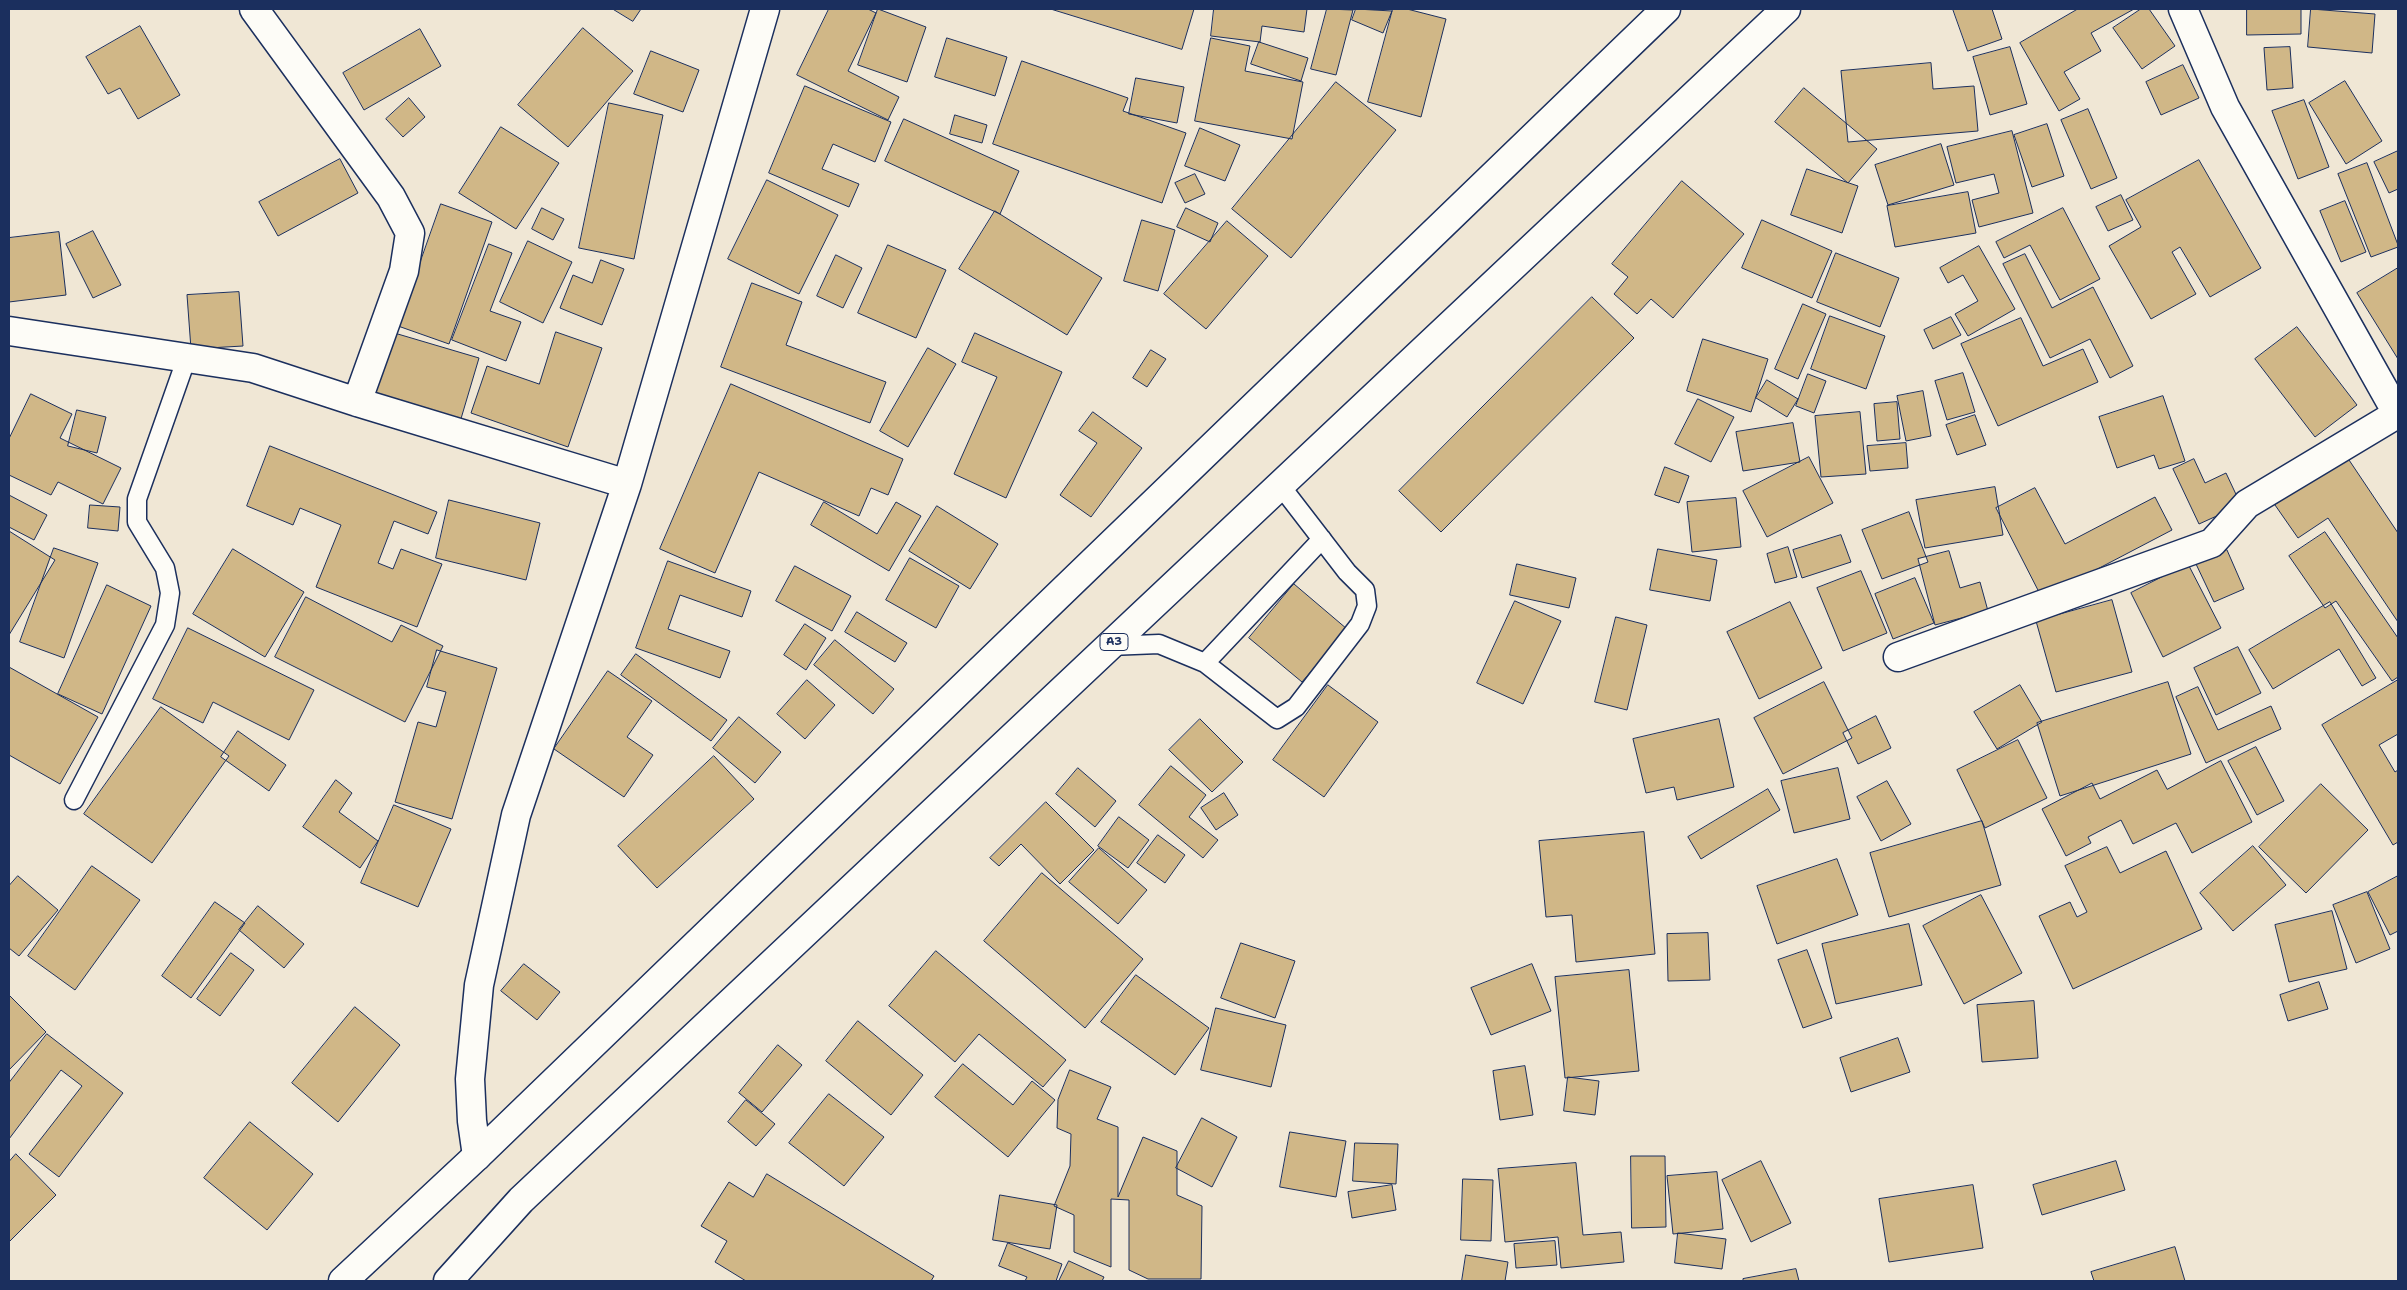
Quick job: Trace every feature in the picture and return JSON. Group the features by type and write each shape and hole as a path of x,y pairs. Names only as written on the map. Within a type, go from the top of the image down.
{"main road":[{"path":"254,9 391,197 410,233 404,271 357,402"},
{"path":"477,1156 472,1121 470,1079 479,985 516,815 628,484 765,9"},
{"path":"344,1281 477,1156 1666,9"},
{"name":"A3","path":"448,1281 520,1200 1786,9"},
{"path":"1898,657 2212,543 2247,504 2398,414 2225,107 2183,9"},
{"path":"9,331 253,368 357,402 628,484"}],"lane":[{"path":"74,800 166,625 170,593 165,568 137,522 136,499 188,357"},
{"path":"1109,646 1159,644 1205,663 1277,719 1296,707 1360,624 1367,606 1365,590 1280,485"},
{"path":"1205,663 1322,539"}],"building":[{"path":"613,9 641,9 633,21"},
{"path":"829,9 868,9 876,13 848,71 899,97 888,120 797,75"},
{"path":"878,9 926,27 907,82 858,65"},
{"path":"1051,9 1194,9 1182,49"},
{"path":"1214,9 1307,9 1304,32 1262,26 1260,42 1211,36"},
{"path":"1327,9 1353,10 1336,75 1311,69"},
{"path":"1356,9 1392,11 1383,33 1352,20"},
{"path":"1393,9 1407,9 1446,19 1421,117 1368,102"},
{"path":"1953,9 1992,9 2002,39 1968,51"},
{"path":"2078,9 2134,9 2091,33 2101,51 2064,72 2080,99 2059,111 2020,43"},
{"path":"2141,9 2149,9 2175,46 2142,69 2113,28"},
{"path":"2247,9 2301,9 2301,34 2247,35"},
{"path":"2311,9 2375,14 2372,53 2308,47"},
{"path":"140,26 180,95 138,119 120,88 108,94 86,57"},
{"path":"583,28 633,71 568,147 518,105"},
{"path":"420,29 441,66 364,110 343,73"},
{"path":"947,38 1007,57 995,96 935,77"},
{"path":"1211,38 1250,46 1245,71 1303,82 1292,139 1195,121"},
{"path":"1259,42 1308,58 1301,81 1251,64"},
{"path":"2010,47 2027,104 1990,115 1973,57"},
{"path":"2290,47 2293,88 2267,90 2264,48"},
{"path":"651,51 699,70 683,112 634,94"},
{"path":"1022,61 1128,98 1123,111 1186,133 1162,203 993,144"},
{"path":"1931,63 1933,89 1974,86 1978,131 1848,142 1841,71"},
{"path":"2183,65 2199,98 2161,115 2146,82"},
{"path":"1136,78 1184,87 1177,123 1129,114"},
{"path":"2345,81 2382,141 2346,164 2309,103"},
{"path":"1336,82 1396,130 1291,258 1232,209"},
{"path":"805,86 891,122 875,162 833,144 822,169 859,184 849,207 769,173"},
{"path":"1804,88 1877,149 1848,183 1775,122"},
{"path":"409,98 425,117 403,137 386,119"},
{"path":"2304,100 2329,167 2298,179 2272,111"},
{"path":"609,103 663,115 634,259 579,248"},
{"path":"2088,109 2117,178 2091,189 2061,120"},
{"path":"955,115 987,125 982,143 950,134"},
{"path":"904,119 1019,171 1000,214 885,161"},
{"path":"2047,124 2064,176 2032,187 2014,135"},
{"path":"501,127 559,163 516,229 459,193"},
{"path":"1200,128 1240,145 1225,181 1185,166"},
{"path":"2012,131 2033,213 1979,227 1972,200 1999,193 1994,174 1956,183 1947,147"},
{"path":"1941,144 1954,185 1888,205 1875,165"},
{"path":"2398,151 2398,189 2389,193 2374,162"},
{"path":"340,159 358,193 278,236 259,202"},
{"path":"2199,160 2261,268 2210,297 2180,247 2172,252 2196,294 2151,319 2109,246 2141,227 2126,200"},
{"path":"2367,163 2398,245 2398,247 2371,257 2338,174"},
{"path":"1807,169 1858,186 1842,233 1791,215"},
{"path":"1195,174 1205,194 1185,203 1175,183"},
{"path":"767,180 838,215 799,294 728,259"},
{"path":"1682,181 1744,234 1673,318 1651,299 1637,314 1614,294 1628,277 1612,264"},
{"path":"1968,192 1976,233 1895,247 1887,206"},
{"path":"2121,195 2133,220 2108,231 2096,207"},
{"path":"2345,201 2366,252 2341,262 2320,211"},
{"path":"441,204 492,222 449,344 398,326"},
{"path":"542,208 564,219 553,240 532,229"},
{"path":"1186,208 1218,223 1210,242 1177,227"},
{"path":"2063,208 2100,279 2060,300 2030,245 2004,258 1996,242"},
{"path":"995,211 1102,278 1067,335 959,269"},
{"path":"1142,220 1175,230 1158,291 1124,281"},
{"path":"1762,220 1832,251 1812,298 1742,268"},
{"path":"1227,221 1268,256 1206,329 1164,294"},
{"path":"93,231 121,285 93,298 66,244"},
{"path":"59,232 66,295 9,302 9,238"},
{"path":"528,241 572,262 543,323 500,302"},
{"path":"489,244 512,253 490,311 521,322 506,361 452,340"},
{"path":"888,245 946,270 916,338 858,313"},
{"path":"1979,246 2015,309 1968,336 1955,314 1978,301 1963,275 1948,283 1940,268"},
{"path":"1836,253 1899,278 1880,327 1817,302"},
{"path":"2025,254 2052,308 2093,287 2133,366 2110,378 2090,339 2050,358 2003,264"},
{"path":"836,255 862,268 843,308 817,296"},
{"path":"601,260 624,269 602,325 560,308 573,275 592,283"},
{"path":"2398,268 2398,359 2357,293"},
{"path":"752,283 802,302 786,345 886,382 870,423 721,367"},
{"path":"239,292 243,346 191,349 187,295"},
{"path":"1592,297 1634,338 1441,532 1399,491"},
{"path":"1803,304 1826,314 1798,379 1775,369"},
{"path":"1830,316 1885,336 1866,389 1811,369"},
{"path":"1951,317 1961,335 1933,349 1924,330"},
{"path":"2021,318 2043,366 2083,349 2098,382 1998,426 1961,344"},
{"path":"2297,327 2357,405 2315,437 2255,359"},
{"path":"391,332 479,358 460,422 372,396"},
{"path":"556,332 602,348 568,447 471,413 487,366 539,384"},
{"path":"975,333 1062,372 1006,498 954,474 997,377 962,362"},
{"path":"1703,339 1768,359 1751,412 1687,391"},
{"path":"928,348 956,364 908,447 880,431"},
{"path":"1151,350 1166,359 1147,387 1133,378"},
{"path":"1963,373 1975,412 1947,420 1935,381"},
{"path":"1808,374 1826,381 1814,413 1796,406"},
{"path":"1767,380 1798,399 1787,417 1756,398"},
{"path":"731,384 903,459 888,495 871,488 859,516 759,472 715,573 660,549"},
{"path":"1923,391 1931,436 1906,441 1897,396"},
{"path":"31,394 72,414 60,438 121,468 103,504 58,482 51,495 9,475 9,439"},
{"path":"2163,396 2185,461 2159,469 2154,455 2117,468 2099,417"},
{"path":"1698,399 1734,417 1711,462 1675,444"},
{"path":"1897,402 1900,439 1877,441 1874,404"},
{"path":"77,410 106,417 97,453 68,446"},
{"path":"1093,412 1142,448 1091,517 1060,495 1097,443 1079,431"},
{"path":"1860,412 1866,474 1821,477 1815,416"},
{"path":"1975,415 1986,445 1957,455 1946,425"},
{"path":"1793,423 1800,462 1743,471 1736,432"},
{"path":"1906,443 1908,468 1870,471 1867,446"},
{"path":"270,446 437,512 428,534 394,521 378,563 393,569 401,549 442,564 417,627 316,587 341,525 300,508 293,525 247,506"},
{"path":"1809,457 1833,503 1767,537 1743,491"},
{"path":"2347,457 2398,533 2398,622 2328,518 2298,538 2275,505"},
{"path":"2194,459 2205,483 2226,473 2241,505 2199,524 2173,469"},
{"path":"1665,467 1689,476 1679,503 1655,495"},
{"path":"1995,487 2003,535 1925,548 1916,500"},
{"path":"2035,488 2065,544 2155,497 2172,530 2042,598 1996,508"},
{"path":"9,495 47,515 34,540 9,527"},
{"path":"1736,498 1741,547 1692,552 1687,502"},
{"path":"449,500 540,523 526,580 436,558"},
{"path":"824,502 877,534 896,502 921,516 889,571 811,525"},
{"path":"90,505 120,507 118,531 88,528"},
{"path":"937,506 998,544 970,589 909,551"},
{"path":"1909,512 1928,562 1882,579 1862,530"},
{"path":"9,531 55,560 9,635"},
{"path":"2325,532 2398,638 2398,677 2392,681 2336,601 2325,608 2289,556"},
{"path":"1841,535 1851,562 1802,578 1793,550"},
{"path":"1788,547 1797,577 1775,583 1767,554"},
{"path":"54,548 98,563 64,658 20,642"},
{"path":"233,549 304,592 265,657 193,614"},
{"path":"1658,549 1717,560 1710,601 1650,590"},
{"path":"2227,550 2244,589 2214,602 2196,564"},
{"path":"1949,551 1960,588 1980,582 1988,611 1935,625 1918,559"},
{"path":"910,558 959,586 936,628 886,600"},
{"path":"668,561 751,591 742,617 680,595 668,629 730,651 720,678 636,648"},
{"path":"1517,564 1576,578 1569,608 1510,595"},
{"path":"2188,564 2221,628 2163,657 2131,593"},
{"path":"795,566 851,596 832,631 776,601"},
{"path":"1861,571 1887,633 1843,651 1817,588"},
{"path":"1915,578 1934,623 1893,639 1875,594"},
{"path":"1294,584 1347,629 1302,682 1249,638"},
{"path":"107,585 151,606 102,714 58,694"},
{"path":"306,597 392,642 401,625 443,646 405,722 275,657"},
{"path":"2112,600 2132,672 2056,692 2036,621"},
{"path":"1515,601 1561,621 1523,704 1477,683"},
{"path":"1790,602 1822,668 1759,699 1727,632"},
{"path":"2330,602 2376,678 2362,686 2339,649 2273,689 2249,650"},
{"path":"857,612 907,643 895,662 845,632"},
{"path":"1616,617 1647,625 1627,710 1595,702"},
{"path":"805,624 826,638 806,670 784,655"},
{"path":"188,628 314,690 289,740 213,702 203,723 153,699"},
{"path":"835,640 894,689 873,714 814,665"},
{"path":"2238,647 2261,693 2216,715 2194,668"},
{"path":"437,650 497,668 452,819 395,802 418,722 436,727 446,692 427,687"},
{"path":"636,654 727,720 711,741 621,675"},
{"path":"9,667 98,717 60,784 9,755"},
{"path":"608,671 652,701 627,737 653,755 624,797 554,749"},
{"path":"807,680 835,705 805,739 777,714"},
{"path":"2398,680 2398,734 2379,745 2395,772 2398,770 2398,842 2393,845 2322,725"},
{"path":"1824,682 1852,738 1783,774 1754,718"},
{"path":"2168,682 2191,754 2060,796 2037,723"},
{"path":"1328,685 1378,722 1324,797 1273,760"},
{"path":"2020,685 2042,722 1997,749 1974,712"},
{"path":"2198,687 2218,730 2271,706 2281,729 2206,763 2176,697"},
{"path":"161,707 229,756 152,863 84,814"},
{"path":"1876,716 1891,748 1858,764 1843,733"},
{"path":"739,717 781,752 755,783 713,748"},
{"path":"1200,719 1243,762 1212,792 1169,750"},
{"path":"1719,719 1734,787 1677,800 1674,787 1646,793 1633,739"},
{"path":"238,731 286,765 269,791 221,757"},
{"path":"2018,740 2047,798 1985,828 1957,770"},
{"path":"2256,747 2284,801 2257,815 2228,761"},
{"path":"714,756 754,799 657,888 618,846"},
{"path":"2221,761 2252,822 2192,853 2176,823 2133,844 2121,820 2088,837 2091,843 2066,856 2042,809 2092,783 2100,799 2157,770 2167,789"},
{"path":"1171,766 1206,795 1189,817 1218,840 1203,858 1139,805"},
{"path":"1078,768 1116,801 1095,827 1056,794"},
{"path":"1838,768 1850,819 1794,833 1781,781"},
{"path":"336,780 352,793 339,812 378,841 360,868 303,827"},
{"path":"1887,781 1911,824 1881,841 1857,797"},
{"path":"2321,784 2368,830 2306,893 2259,847"},
{"path":"1768,789 1780,810 1701,859 1688,837"},
{"path":"1224,793 1238,815 1216,830 1201,808"},
{"path":"1046,802 1094,850 1060,884 1021,844 999,866 990,858"},
{"path":"394,805 451,829 418,907 361,883"},
{"path":"1119,817 1149,840 1128,868 1098,846"},
{"path":"1982,821 2001,885 1889,917 1870,853"},
{"path":"1644,832 1655,954 1576,962 1572,915 1546,917 1539,841"},
{"path":"1158,835 1185,855 1165,883 1137,863"},
{"path":"2253,846 2286,885 2233,931 2200,893"},
{"path":"2107,847 2120,873 2166,851 2202,929 2073,989 2039,916 2070,902 2077,917 2087,912 2065,866"},
{"path":"1099,848 1147,890 1118,924 1069,882"},
{"path":"1837,859 1858,915 1777,944 1757,886"},
{"path":"92,866 140,900 75,990 28,956"},
{"path":"1042,873 1143,959 1085,1028 984,941"},
{"path":"18,876 58,910 19,956 9,948 9,886"},
{"path":"2398,876 2398,931 2390,935 2368,892"},
{"path":"2367,892 2390,949 2356,963 2333,905"},
{"path":"1981,895 2022,973 1964,1004 1923,926"},
{"path":"215,902 245,923 191,998 162,976"},
{"path":"258,906 304,944 284,968 239,930"},
{"path":"2332,911 2347,969 2289,982 2275,925"},
{"path":"1909,924 1922,985 1836,1004 1822,944"},
{"path":"1708,933 1710,980 1668,981 1667,934"},
{"path":"1241,943 1295,961 1275,1018 1221,998"},
{"path":"1807,950 1832,1018 1803,1028 1778,960"},
{"path":"936,951 1066,1060 1043,1087 979,1034 955,1062 889,1006"},
{"path":"231,953 254,970 220,1016 197,999"},
{"path":"524,964 560,992 537,1020 501,991"},
{"path":"1532,964 1551,1011 1491,1035 1471,988"},
{"path":"1629,970 1639,1071 1565,1078 1555,977"},
{"path":"1136,975 1209,1028 1175,1075 1101,1022"},
{"path":"2319,982 2328,1009 2288,1021 2280,995"},
{"path":"9,995 46,1032 9,1070"},
{"path":"2034,1001 2038,1058 1982,1062 1977,1005"},
{"path":"355,1007 400,1045 338,1122 292,1083"},
{"path":"1216,1008 1286,1025 1271,1087 1201,1070"},
{"path":"858,1021 923,1075 891,1115 826,1061"},
{"path":"47,1034 123,1093 59,1177 29,1154 82,1086 61,1070 9,1139 9,1083"},
{"path":"1898,1038 1910,1072 1851,1092 1840,1058"},
{"path":"778,1045 802,1065 762,1112 739,1093"},
{"path":"963,1064 1013,1105 1032,1081 1055,1100 1008,1157 935,1097"},
{"path":"1525,1066 1533,1115 1500,1120 1493,1071"},
{"path":"1070,1070 1111,1087 1097,1119 1118,1127 1118,1197 1143,1137 1177,1151 1177,1195 1202,1206 1201,1279 1148,1279 1129,1270 1129,1200 1111,1199 1111,1267 1074,1252 1074,1215 1054,1206 1070,1166 1071,1134 1057,1128 1058,1100"},
{"path":"1568,1077 1599,1081 1595,1115 1564,1111"},
{"path":"829,1094 884,1137 844,1186 789,1143"},
{"path":"746,1100 775,1124 756,1146 728,1122"},
{"path":"1202,1118 1237,1137 1212,1187 1176,1168"},
{"path":"250,1122 313,1174 267,1230 204,1178"},
{"path":"1290,1132 1346,1141 1336,1197 1280,1187"},
{"path":"1355,1143 1398,1144 1396,1184 1353,1181"},
{"path":"16,1154 56,1195 9,1242 9,1162"},
{"path":"1631,1156 1665,1156 1666,1227 1632,1228"},
{"path":"1761,1161 1791,1223 1751,1242 1722,1180"},
{"path":"2116,1161 2125,1190 2042,1215 2033,1185"},
{"path":"1576,1163 1583,1235 1621,1232 1624,1262 1561,1268 1558,1237 1505,1242 1498,1169"},
{"path":"1717,1172 1723,1229 1673,1234 1667,1176"},
{"path":"767,1174 934,1276 931,1281 746,1281 715,1262 727,1241 701,1226 729,1182 753,1197"},
{"path":"1463,1179 1493,1180 1491,1241 1461,1240"},
{"path":"1392,1185 1396,1210 1352,1218 1348,1192"},
{"path":"1973,1185 1983,1248 1889,1262 1879,1199"},
{"path":"1000,1195 1057,1205 1050,1249 993,1240"},
{"path":"1678,1233 1726,1239 1722,1269 1675,1263"},
{"path":"1555,1241 1557,1265 1516,1268 1514,1244"},
{"path":"1008,1243 1062,1264 1056,1281 1025,1281 1027,1277 999,1266"},
{"path":"2175,1247 2185,1281 2094,1281 2091,1272"},
{"path":"1466,1255 1508,1262 1505,1281 1462,1281"},
{"path":"1069,1261 1104,1277 1102,1281 1059,1281"},
{"path":"1796,1269 1799,1281 1743,1281 1743,1279"}]}
